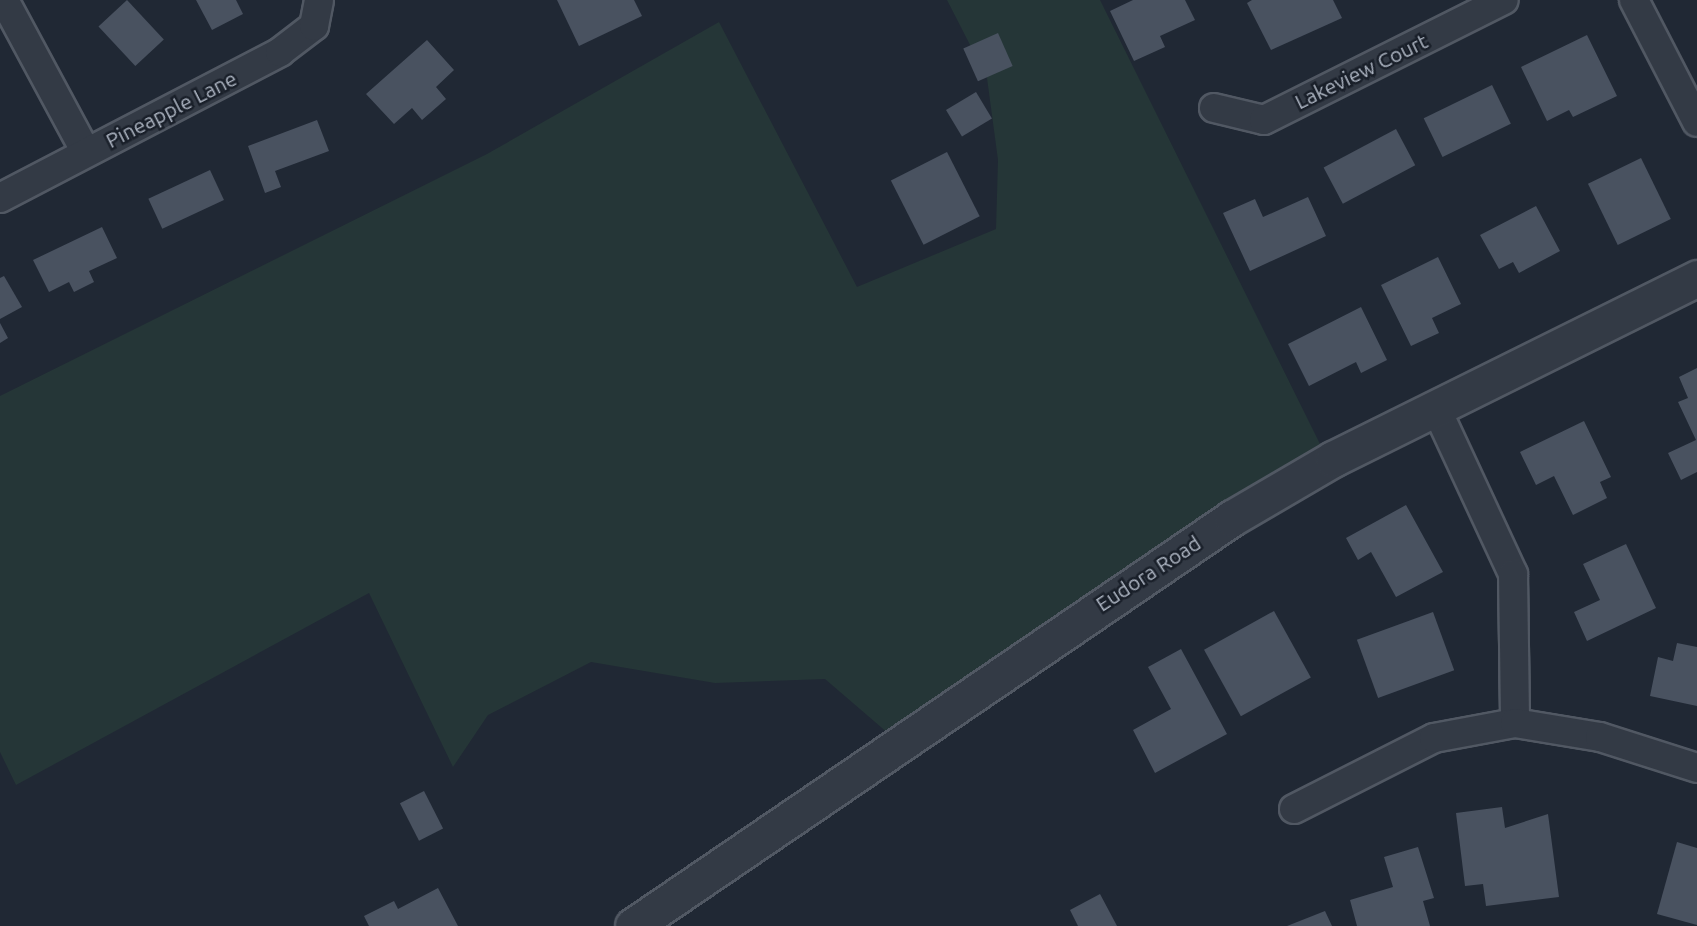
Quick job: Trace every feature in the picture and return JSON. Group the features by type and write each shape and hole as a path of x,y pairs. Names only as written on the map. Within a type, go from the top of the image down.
{"street":[{"path":"4,0 86,152"},
{"name":"Pineapple Lane","path":"0,198 280,52 314,26 319,0"},
{"name":"Lakeview Court","path":"1214,108 1264,120 1504,0"},
{"path":"1634,0 1697,122"},
{"name":"Eudora Road","path":"633,926 1232,518 1436,408 1697,278"},
{"path":"1436,408 1513,574 1515,723"},
{"path":"1294,809 1434,738 1515,723 1600,737 1697,768"}],"shaded area":[{"path":"947,0 1100,0 1323,450 889,734 825,679 715,683 591,662 488,715 453,767 369,593 16,785 0,752 0,396 487,154 719,22 857,287 996,229 998,160 987,78"}],"building":[{"path":"127,0 164,39 135,66 98,27"},
{"path":"196,0 236,0 243,14 212,30"},
{"path":"557,0 634,0 642,16 579,46"},
{"path":"1133,0 1185,0 1195,20 1160,36 1165,47 1134,61 1110,11"},
{"path":"1252,0 1333,0 1342,18 1271,50 1247,3"},
{"path":"998,33 1013,66 978,81 963,48"},
{"path":"1587,35 1617,96 1573,117 1569,110 1547,121 1521,67"},
{"path":"427,40 454,70 436,87 446,99 422,120 412,108 394,124 366,94"},
{"path":"1492,85 1511,124 1443,157 1424,118"},
{"path":"976,92 992,119 962,137 946,110"},
{"path":"317,120 329,151 275,171 281,187 265,193 248,146"},
{"path":"1396,129 1415,165 1343,204 1324,167"},
{"path":"947,152 980,216 924,245 891,181"},
{"path":"1641,158 1671,219 1618,245 1588,184"},
{"path":"210,170 224,200 162,229 148,199"},
{"path":"1308,197 1326,236 1250,271 1223,213 1255,199 1263,217"},
{"path":"1536,206 1560,251 1519,273 1513,262 1499,269 1480,235"},
{"path":"102,227 117,258 89,271 94,282 74,292 69,282 49,292 33,260"},
{"path":"1438,257 1461,304 1432,318 1439,333 1411,346 1381,285"},
{"path":"4,276 22,307 0,319 0,278"},
{"path":"1361,307 1387,360 1361,373 1356,362 1309,386 1288,344"},
{"path":"0,323 8,338 0,343"},
{"path":"1697,368 1697,472 1681,480 1668,453 1696,440 1678,402 1688,398 1679,377"},
{"path":"1584,421 1611,477 1600,482 1607,498 1573,515 1554,476 1536,485 1520,452"},
{"path":"1406,505 1443,572 1396,597 1371,552 1358,560 1346,538"},
{"path":"1626,544 1656,608 1587,641 1574,612 1600,600 1583,564"},
{"path":"1274,611 1311,677 1241,716 1204,650"},
{"path":"1433,612 1454,670 1378,698 1357,640"},
{"path":"1677,643 1697,647 1697,706 1650,696 1658,657 1673,661"},
{"path":"1181,649 1227,734 1155,773 1133,730 1171,709 1148,667"},
{"path":"424,791 443,828 419,841 400,803"},
{"path":"1502,807 1505,828 1548,814 1559,897 1486,906 1483,884 1465,886 1456,813"},
{"path":"1677,842 1697,848 1697,925 1657,914"},
{"path":"1418,847 1434,898 1423,901 1430,926 1357,926 1350,900 1393,887 1384,857"},
{"path":"438,888 458,926 369,926 364,916 394,901 398,909"},
{"path":"1100,894 1117,926 1078,926 1070,910"},
{"path":"1325,911 1332,926 1287,926"}]}
